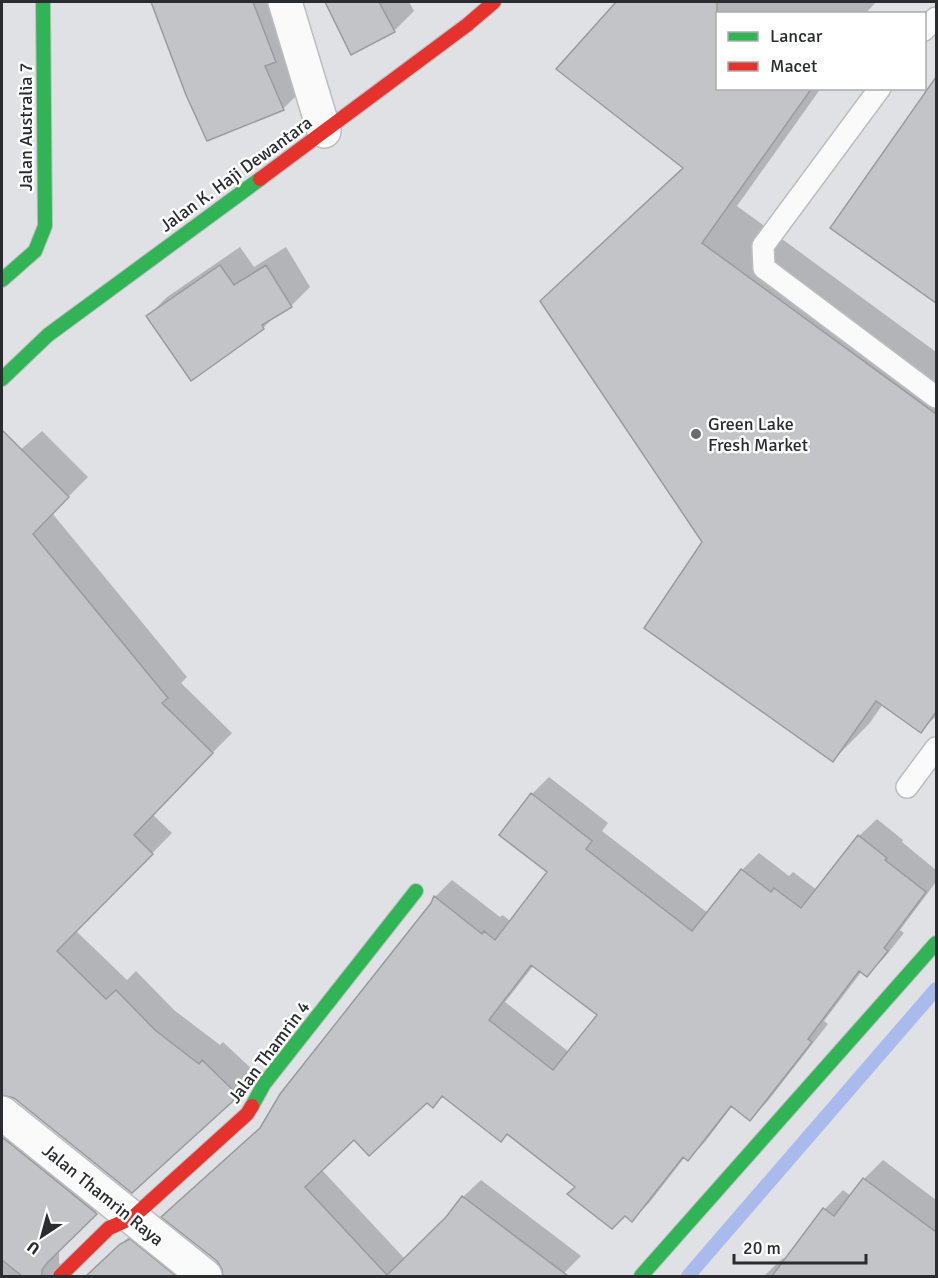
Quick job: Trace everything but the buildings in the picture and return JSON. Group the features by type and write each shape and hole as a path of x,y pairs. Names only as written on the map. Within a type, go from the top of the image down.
{"street":[{"name":"Jalan Australia 7","path":"2,280 35,251 45,226 43,2"},
{"path":"285,2 324,131"},
{"name":"Jalan K. Haji Dewantara","path":"2,379 48,335 467,25 494,2"},
{"name":"Jalan Thamrin 4","path":"60,1276 109,1228 132,1218 247,1114 264,1084 416,891"},
{"path":"641,1276 936,943"},
{"name":"Jalan Thamrin Raya","path":"2,1113 205,1276"}],"lane":[{"path":"879,90 763,246 764,268 936,397"},
{"path":"908,787 936,748"}],"waterway":[{"path":"688,1276 936,989"}],"traffic: fast":[{"path":"2,280 35,251 45,226 43,2"},
{"path":"2,379 48,335 260,179"},
{"path":"252,1106 264,1084 416,891"},
{"path":"641,1276 936,943"}],"traffic: jam":[{"path":"260,179 467,25 494,2"},
{"path":"60,1276 109,1228 132,1218 247,1114 252,1106"}],"place":[{"name":"Green Lake Fresh Market","path":"696,434"}]}
